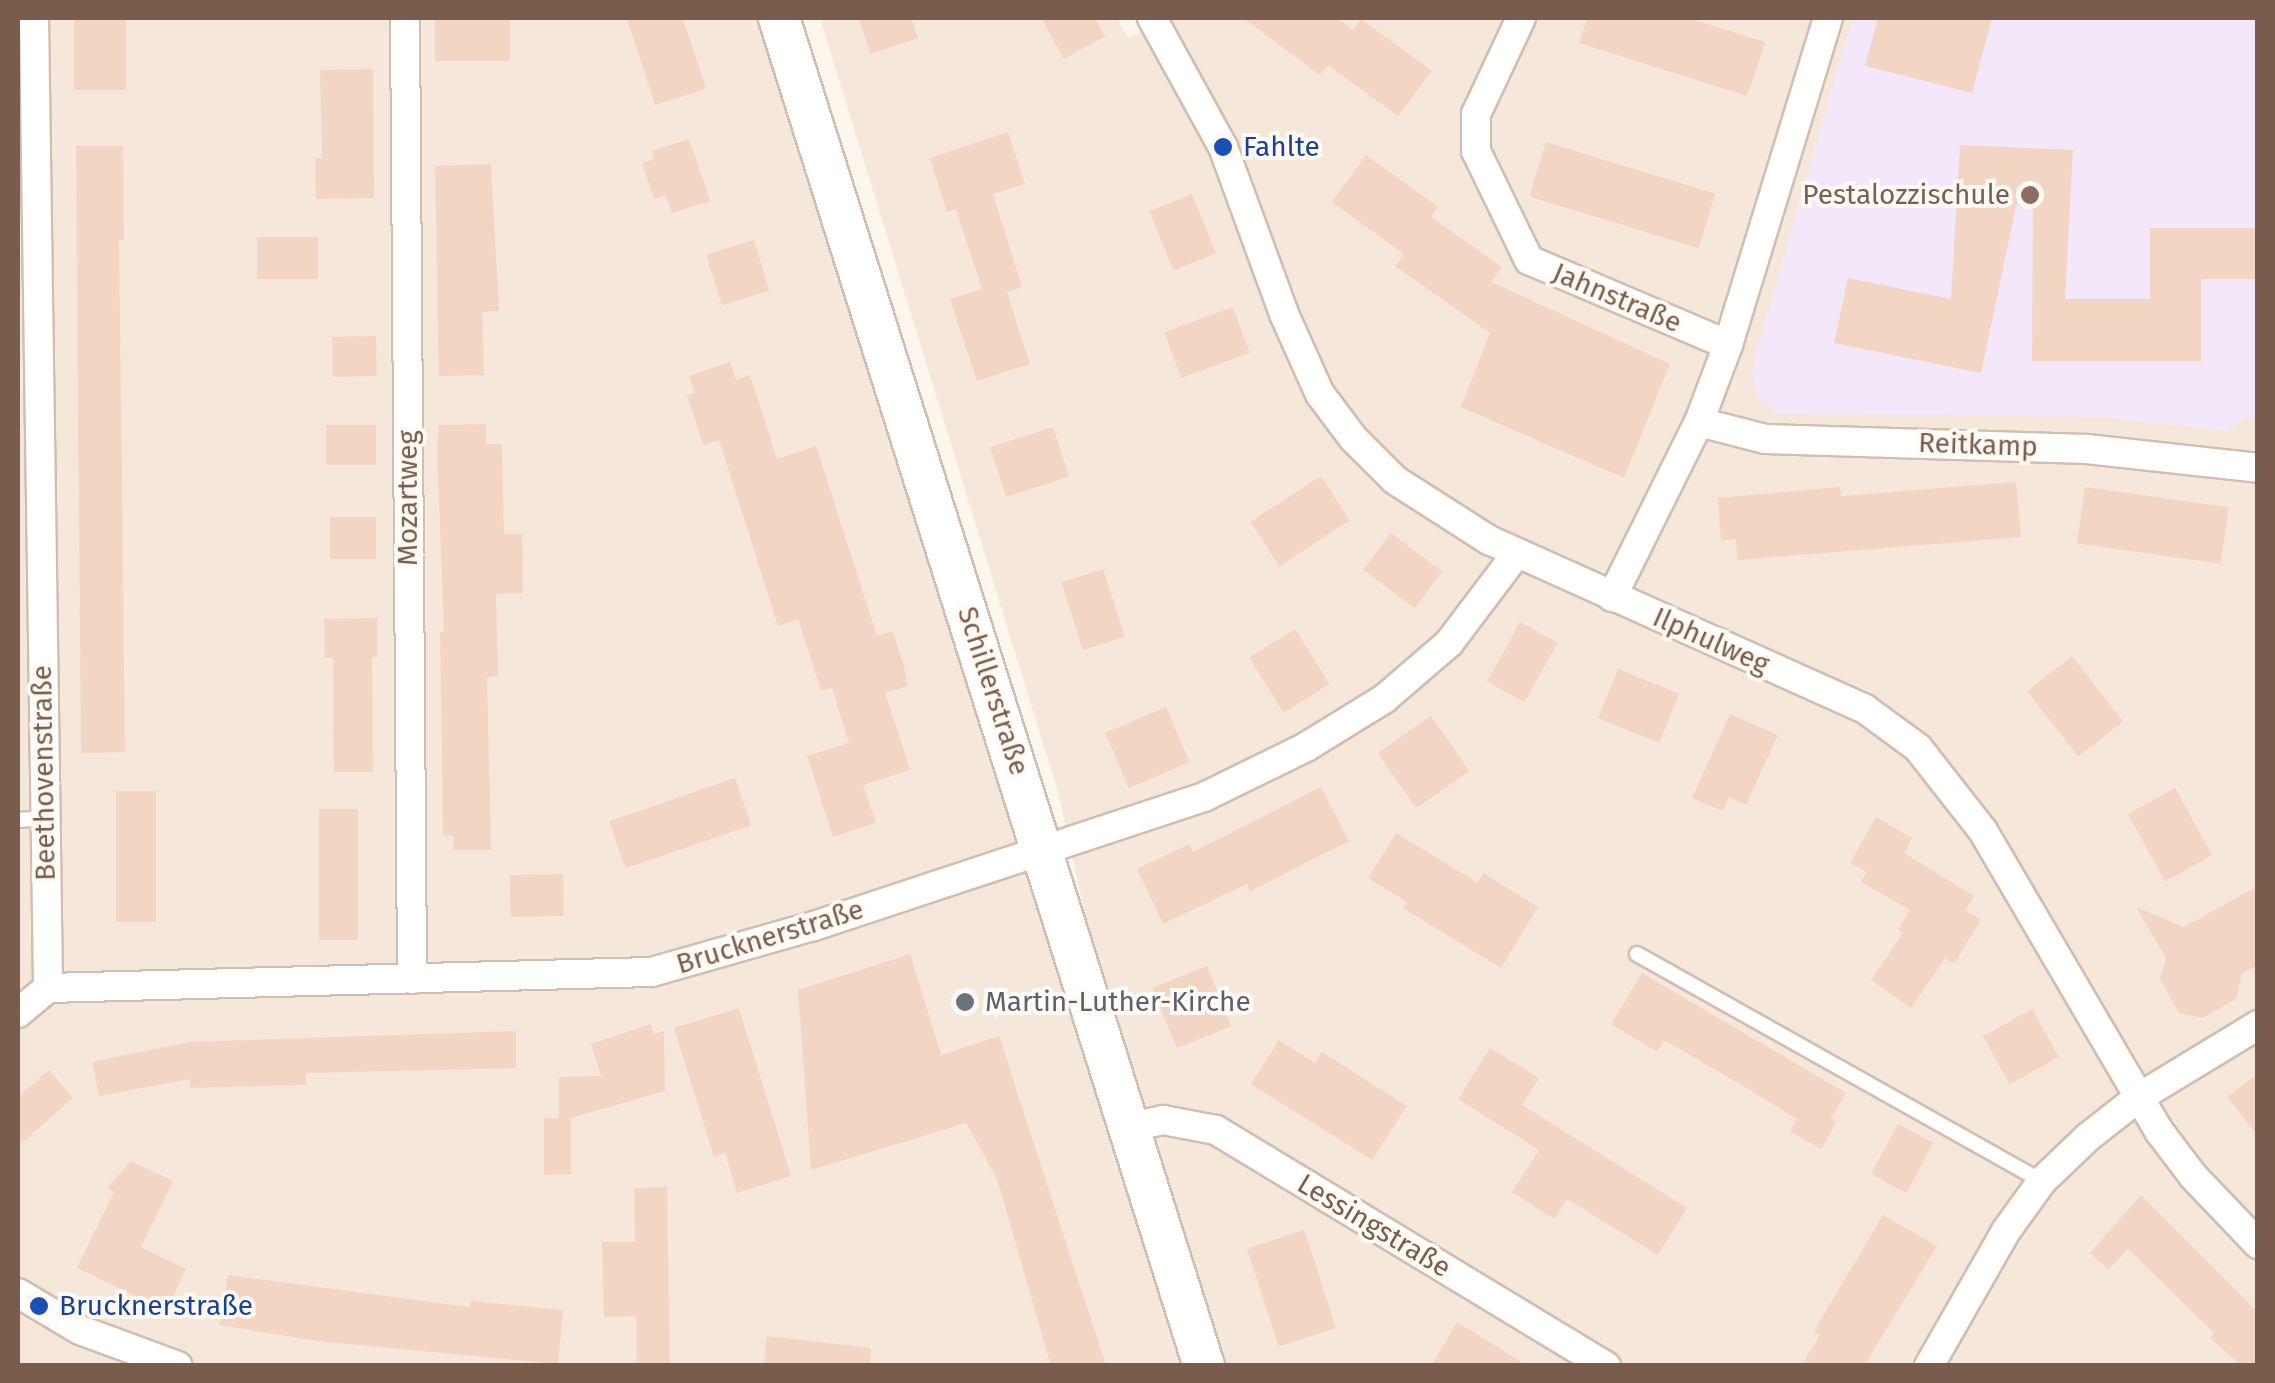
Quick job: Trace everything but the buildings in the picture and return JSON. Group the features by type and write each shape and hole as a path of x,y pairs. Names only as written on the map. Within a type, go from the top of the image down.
{"main road":[{"name":"Schillerstraße","path":"780,18 1132,1126 1204,1366"}],"street":[{"name":"Beethovenstraße","path":"34,18 31,819 48,988"},
{"name":"Mozartweg","path":"405,18 412,978"},
{"name":"Ilphulweg","path":"1152,18 1176,55 1223,147 1284,314 1320,394 1353,438 1395,480 1489,540 1865,709 1918,748 1983,830 2138,1098 2193,1176 2258,1244"},
{"name":"Ilphulweg","path":"1176,18 1176,55"},
{"name":"Jahnstraße","path":"1521,18 1476,114 1476,151 1528,260 1728,345"},
{"path":"1612,597 1699,422 1728,345 1828,18"},
{"name":"Reitkamp","path":"1699,422 1764,440 2087,449 2258,468"},
{"name":"Brucknerstraße","path":"48,988 652,972 814,926 1204,797 1306,747 1384,699 1449,643 1516,553"},
{"path":"18,1013 48,988"},
{"path":"1930,1366 2006,1230 2042,1180 2138,1098 2258,1025"},
{"name":"Lessingstraße","path":"1132,1126 1162,1120 1216,1130 1606,1366"},
{"path":"18,1293 80,1330 178,1366"}],"lane":[{"path":"1637,954 2042,1180"}],"shaded area":[{"path":"18,18 779,18 1202,1365 18,1365"},
{"path":"820,18 1116,18 1129,38 1167,18 2257,18 2257,1365 1209,1365 1132,1127 1058,792"},
{"name":"Pestalozzischule","path":"1852,18 2257,18 2257,419 2245,418 2226,431 2103,417 1776,413 1757,397 1751,372"}],"place":[{"name":"Fahlte","path":"1223,147"},
{"name":"Pestalozzischule","path":"2030,195"},
{"name":"Martin-Luther-Kirche","path":"965,1002"},
{"name":"Brucknerstraße","path":"39,1306"}]}
